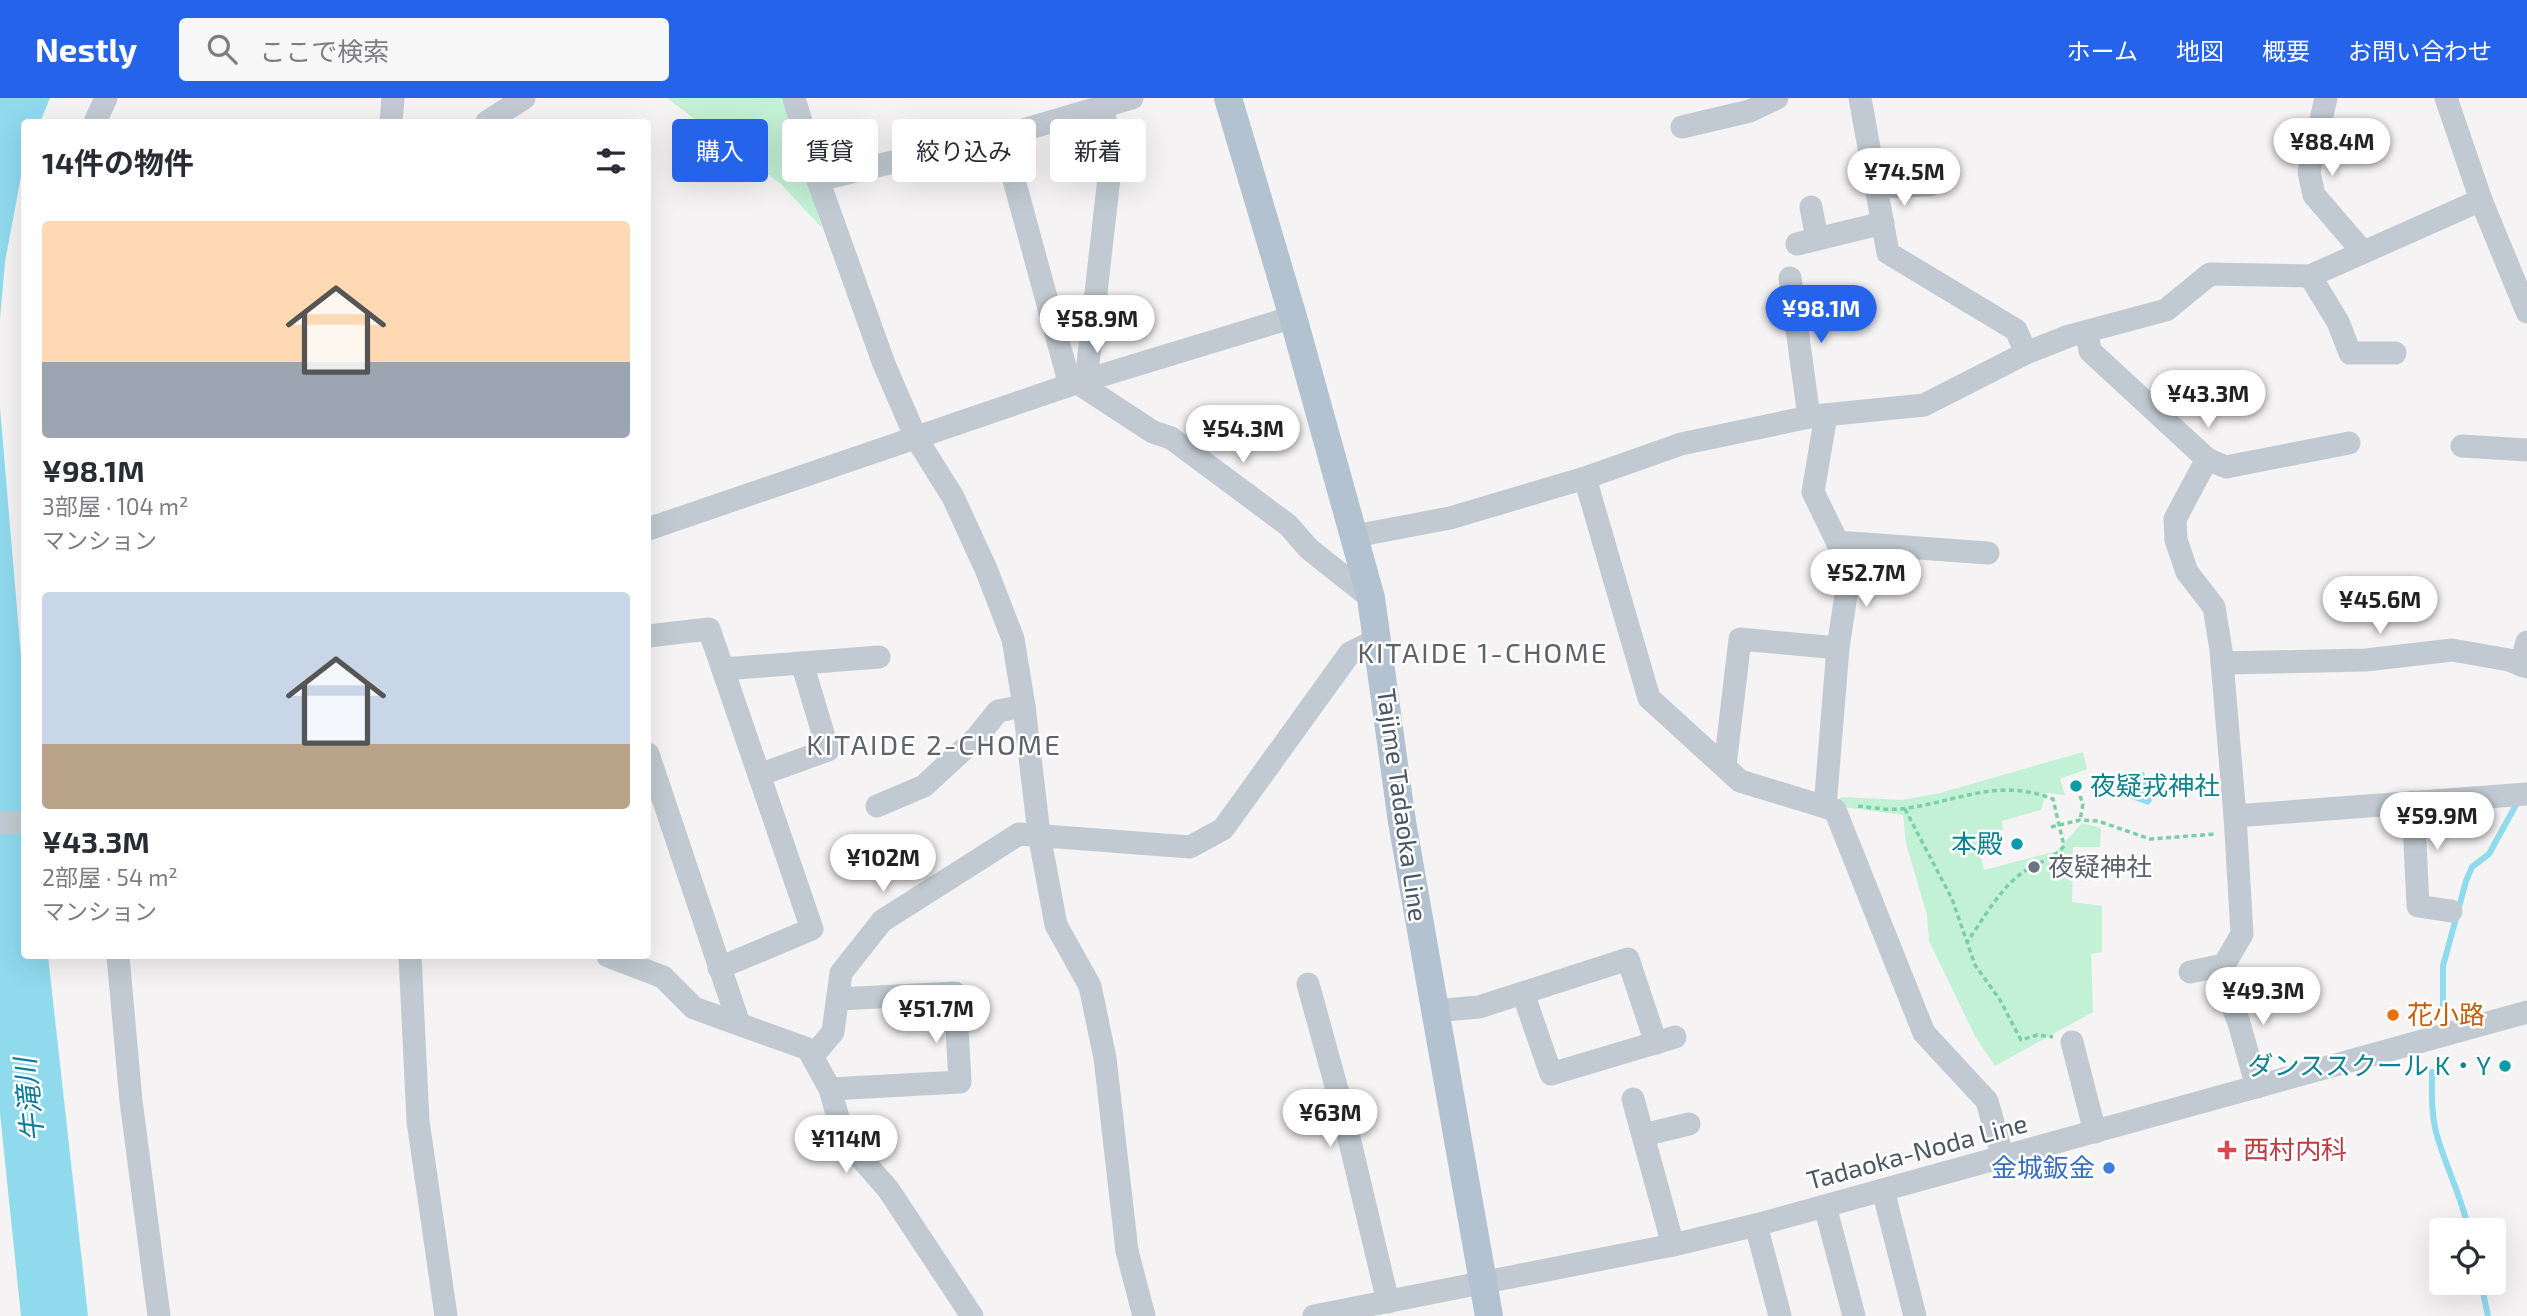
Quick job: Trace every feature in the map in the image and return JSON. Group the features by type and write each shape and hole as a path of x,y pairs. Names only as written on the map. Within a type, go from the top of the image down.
{"main road":[{"name":"Tajime Tadaoka Line","path":"1228,98 1293,317 1371,598 1402,822 1489,1316"}],"street":[{"path":"96,119 106,98"},
{"path":"391,119 393,98"},
{"path":"492,119 524,98"},
{"path":"794,98 800,119"},
{"path":"1036,126 1132,98"},
{"path":"1682,127 1749,111 1777,98"},
{"path":"1860,98 1888,253 2016,330 2026,353"},
{"path":"2326,98 2309,172 2314,195 2363,252"},
{"path":"2446,98 2481,200 2520,279 2527,312"},
{"path":"1078,383 1111,160 1107,125 1101,107"},
{"path":"819,182 884,364 916,438 953,497 986,569 1013,639 1039,834 1056,925 1090,986 1105,1058 1127,1251 1144,1316"},
{"path":"1016,182 1078,383 1153,432 1171,438 1288,525 1309,549 1371,598"},
{"path":"1876,187 1930,185"},
{"path":"1355,536 1450,518 1585,478 1681,444 1818,416 1924,405 2026,353 2069,336 2166,310 2210,274 2310,276 2481,200"},
{"path":"1811,207 1807,241 1882,223"},
{"path":"2310,276 2338,322 2350,353 2395,353"},
{"path":"1790,278 1818,416 1813,492 1850,568 1838,648 1825,807"},
{"path":"651,527 1078,383 1293,317"},
{"path":"2087,332 2090,351 2207,459 2226,467 2349,443"},
{"path":"2462,446 2527,450"},
{"path":"2190,972 2224,965 2242,934 2222,663 2214,607 2187,572 2176,540 2175,519 2207,459"},
{"path":"1585,478 1649,698 1740,781 1835,810 1924,1033 1987,1101 2003,1158"},
{"path":"1837,542 1988,553"},
{"path":"651,636 709,629 812,929 719,968"},
{"path":"813,1056 833,1032 841,973 882,921 1019,834 1190,847 1223,828 1350,653 1378,639"},
{"path":"1725,766 1740,639 1838,648"},
{"path":"2222,663 2366,660 2452,650 2509,660 2524,666 2527,642"},
{"path":"723,669 878,657"},
{"path":"759,775 828,750 802,663"},
{"path":"877,806 924,786 977,737 998,711 1024,706"},
{"path":"651,763 739,1024"},
{"path":"2235,816 2527,794"},
{"path":"2413,802 2418,906 2451,911"},
{"path":"0,822 21,822"},
{"path":"118,959 131,1101 159,1316"},
{"path":"410,959 418,1121 446,1316"},
{"path":"616,959 663,977 694,1008 808,1049 830,1089 844,1139 888,1189 972,1316"},
{"path":"1434,1011 1479,1007 1522,993 1628,959 1666,1040 1551,1074 1522,993"},
{"path":"2223,981 2257,1087"},
{"path":"1308,984 1326,1008 1351,1102 1373,1199 1388,1302"},
{"path":"830,1089 960,1082 955,993 838,999"},
{"name":"Tadaoka-Noda Line","path":"1314,1316 1673,1245 1756,1225 2527,1012"},
{"path":"2071,1042 2095,1132"},
{"path":"1633,1099 1673,1245"},
{"path":"1643,1135 1689,1124"},
{"path":"1883,1190 1915,1316"},
{"path":"1825,1206 1854,1316"},
{"path":"1756,1225 1780,1316"}],"path":[{"path":"1825,807 1832,803 1905,809 1990,790 2020,789 2053,799 2064,846 2059,853 2036,862 2015,878 1967,942"},
{"path":"2080,796 2080,820"},
{"path":"1905,809 1945,885 1975,965 2000,1000 2021,1040 2037,1035 2071,1042"},
{"path":"2051,827 2080,820 2098,821 2150,839 2222,833 2235,816"}],"green space":[{"path":"667,98 783,98 789,119 782,119 782,182 808,182 822,228 781,184 768,174 768,119 695,119"},
{"path":"2083,752 2087,769 2060,779 2065,795 2046,793 2041,810 2002,821 2003,830 1976,838 1984,870 2057,851 2082,823 2101,828 2100,847 2073,847 2072,902 2102,906 2102,952 2091,954 2093,1012 1995,1066 1976,1038 1929,941 1927,915 1906,843 1903,815 1844,807 1839,802 1841,797 1902,800 1940,793"}],"water":[{"path":"0,98 50,98 41,119 21,119 21,176 5,262 0,318"},
{"name":"牛滝川","path":"0,408 21,656 21,959 48,959 88,1316 21,1316 0,1113"},
{"path":"2137,772 2144,772 2152,801 2148,805 2124,796 2121,792"}],"waterway":[{"path":"2443,1008 2443,966 2466,881 2472,867 2489,854 2517,803"},
{"path":"2432,1072 2436,1132 2466,1218"},
{"path":"2484,1295 2488,1316"}],"place":[{"name":"夜疑戎神社","path":"2076,786"},
{"name":"本殿","path":"2017,844"},
{"name":"夜疑神社","path":"2034,867"},
{"name":"花小路","path":"2393,1015"},
{"name":"ダンススクール K・Y","path":"2505,1066"},
{"name":"西村内科","path":"2227,1150"},
{"name":"金城鈑金","path":"2109,1168"}],"district":[{"name":"KITAIDE 1-CHOME","path":"1483,653"},
{"name":"KITAIDE 2-CHOME","path":"934,745"}]}
